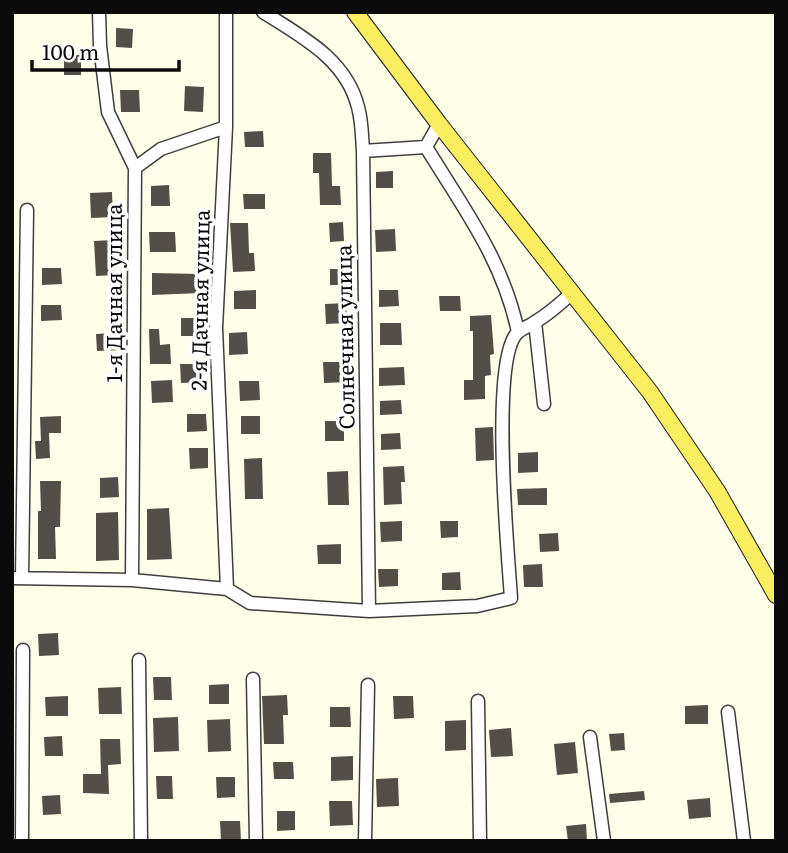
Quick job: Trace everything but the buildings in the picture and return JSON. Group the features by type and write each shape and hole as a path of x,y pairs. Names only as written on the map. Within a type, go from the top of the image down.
{"main road":[{"path":"355,12 439,124 650,392 717,491 776,595"}],"street":[{"name":"1-я Дачная улица","path":"99,12 108,111 135,168 132,580"},
{"name":"2-я Дачная улица","path":"226,12 226,127 216,328 228,589"},
{"name":"Солнечная улица","path":"263,12 338,66 352,89 359,110 363,152 369,611"},
{"path":"426,147 439,124"},
{"path":"135,168 161,149 226,127"},
{"path":"363,152 426,147"},
{"path":"426,147 495,260 512,304 518,332"},
{"path":"27,210 17,578 132,580 228,589 250,603 369,611 477,606 511,598 502,471 506,363 518,332 573,292"},
{"path":"535,322 544,404"},
{"path":"22,841 23,650"},
{"path":"139,660 141,841"},
{"path":"253,679 256,841"},
{"path":"365,841 368,685"},
{"path":"478,701 480,841"},
{"path":"728,712 744,841"},
{"path":"590,737 604,841"}]}
